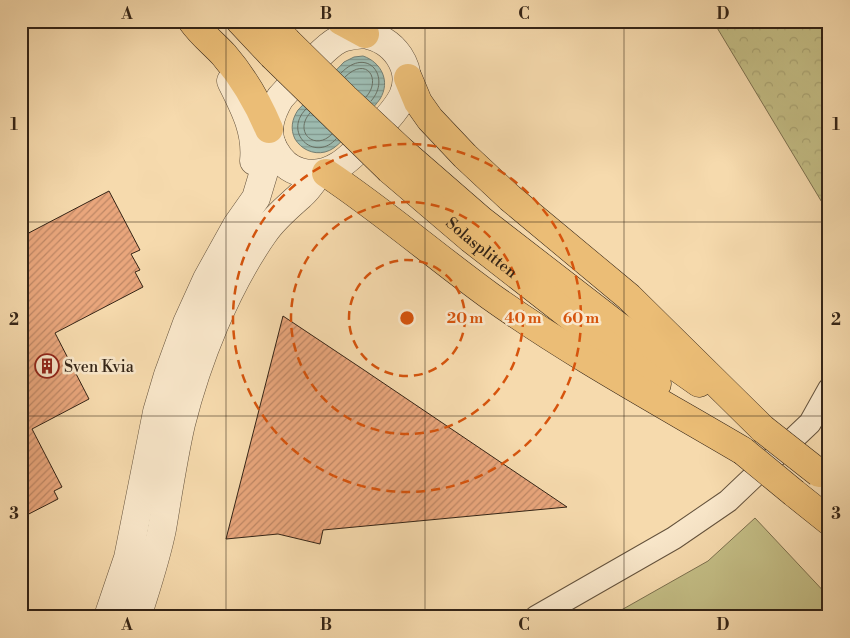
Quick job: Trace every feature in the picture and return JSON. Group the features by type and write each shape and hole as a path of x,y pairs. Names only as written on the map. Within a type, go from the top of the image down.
{"highway":[{"name":"Solasplitten","path":"240,21 279,48 397,162 471,239 743,451"},
{"name":"Solasplitten","path":"268,21 279,48"},
{"path":"341,21 365,34"},
{"path":"193,23 225,56 240,76 259,105 270,137"},
{"path":"408,78 418,102 430,119 458,150 510,198 629,297 763,429 824,477"},
{"name":"Solasplitten","path":"397,162 481,220 618,326 763,429"},
{"path":"322,174 382,212 490,296 531,324 574,352 743,451 829,521"}],"street":[{"path":"193,23 246,109 252,131 254,156 252,178 237,225"},
{"path":"108,617 128,558 155,422 168,375 187,323 207,279 237,225 256,198 270,137 270,118 280,98 329,45 345,37 365,34 379,38 393,47 403,63 408,78 405,92 394,111 351,157 322,174 303,194 278,215 264,232 244,265 210,336 193,383 181,424 161,530 147,586 136,617"},
{"path":"270,137 280,160 293,170 305,174 322,174"},
{"path":"536,617 703,519 735,495 819,421 829,389"}],"green space":[{"path":"713,21 829,21 829,214"},
{"path":"755,518 829,597 829,617 609,617 708,561"}],"water":[{"path":"363,56 375,63 382,73 385,86 380,99 334,148 321,153 312,152 304,148 295,139 292,128 294,117 298,110 344,62 354,57"}],"building":[{"name":"Sven Kvia","path":"109,191 140,250 131,254 140,270 135,272 143,287 55,333 89,399 32,429 62,487 54,491 58,499 21,518 21,237"},
{"path":"283,316 567,507 323,530 320,544 278,534 226,539"}],"place":[{"name":"Sven Kvia","path":"47,366"}]}
